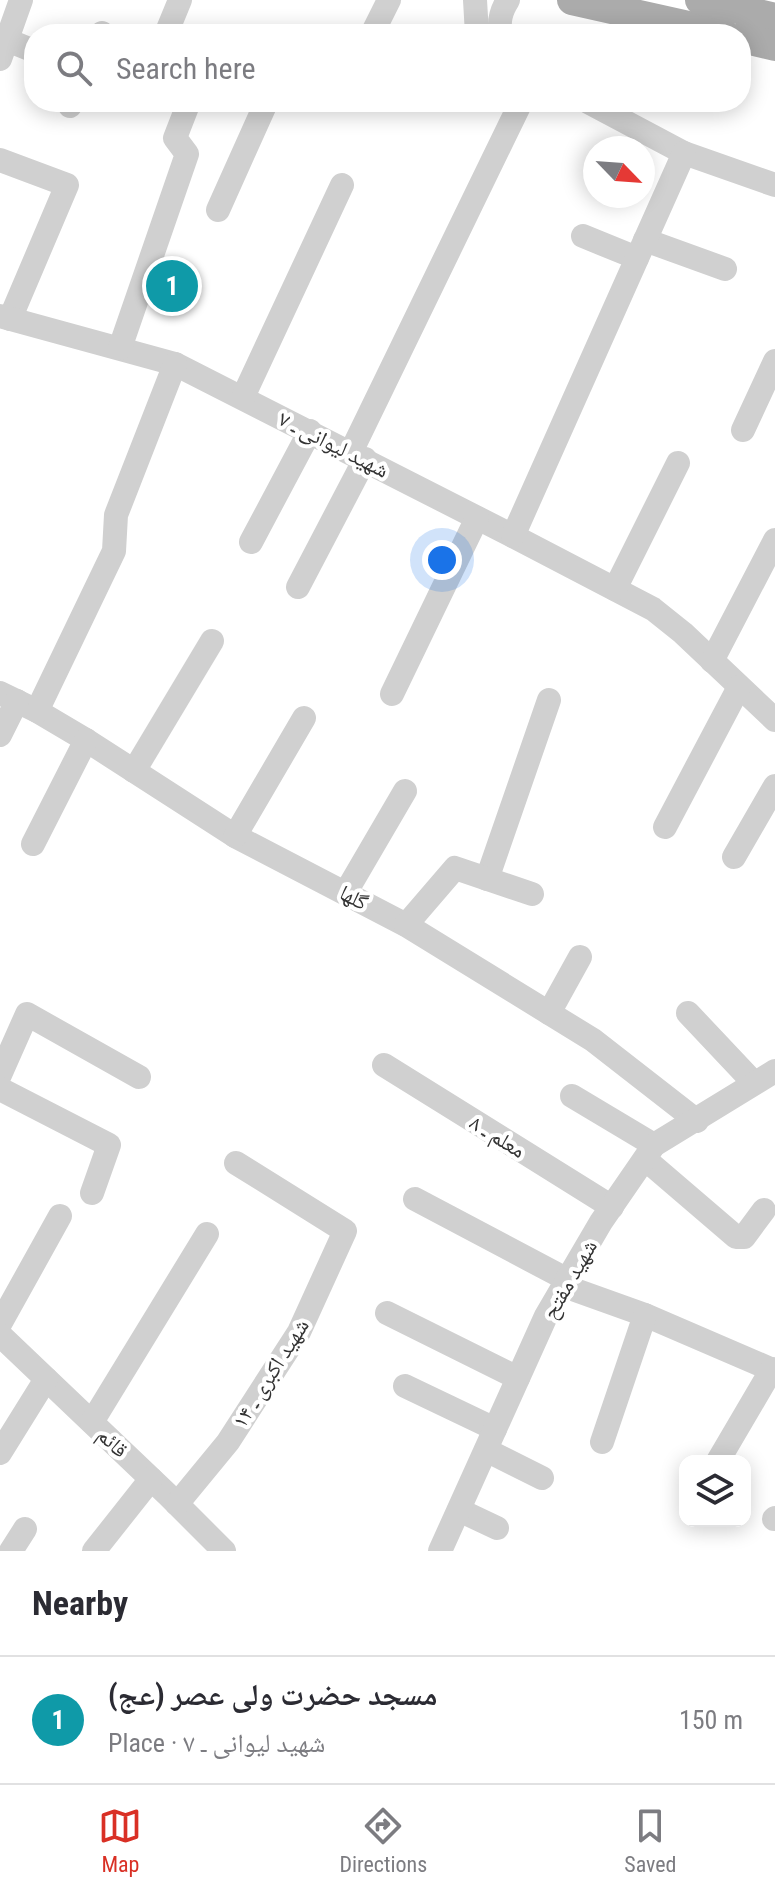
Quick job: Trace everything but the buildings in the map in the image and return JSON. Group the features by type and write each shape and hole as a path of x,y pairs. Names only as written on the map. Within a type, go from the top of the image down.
{"main road":[{"path":"700,0 758,17 775,46"},
{"path":"589,2 682,24"}],"street":[{"path":"21,0 2,45 24,49"},
{"path":"170,24 180,0"},
{"path":"377,24 389,0"},
{"path":"475,0 476,24"},
{"path":"498,24 508,0"},
{"path":"120,348 187,154 175,138 185,112"},
{"path":"218,210 262,112"},
{"path":"298,587 420,313 516,112"},
{"path":"607,112 684,153 775,185"},
{"path":"513,536 684,153"},
{"path":"0,160 67,185 5,318"},
{"path":"243,397 342,185"},
{"path":"583,236 725,269"},
{"name":"شهید لیوانی ـ ۷","path":"5,318 175,364 615,589 653,609 775,720"},
{"path":"743,430 775,361"},
{"path":"0,735 114,551 116,515 175,364"},
{"path":"251,542 310,431"},
{"path":"615,589 678,463"},
{"path":"392,694 477,518"},
{"path":"712,661 775,540"},
{"path":"134,771 212,641"},
{"path":"665,827 739,687"},
{"path":"487,879 549,700"},
{"name":"گلها","path":"18,702 86,740 235,836 406,925 593,1040 697,1121"},
{"path":"235,836 304,718"},
{"path":"33,844 86,740"},
{"path":"734,857 775,786"},
{"path":"346,892 405,791"},
{"path":"406,925 455,868 532,894"},
{"path":"549,1013 580,957"},
{"path":"688,1013 764,1077"},
{"path":"0,1075 27,1014 139,1077"},
{"name":"معلم ـ ۸","path":"384,1065 612,1207"},
{"name":"شهید مفتح","path":"440,1551 546,1316 612,1207 650,1152 764,1077"},
{"path":"0,1089 109,1145 92,1193"},
{"path":"572,1096 650,1152 736,1237 744,1237 764,1210"},
{"name":"شهید اکبری ـ ۱۴","path":"177,1504 228,1442 299,1332 345,1231 236,1163"},
{"path":"415,1199 566,1283 773,1370 722,1455"},
{"path":"0,1324 60,1216"},
{"path":"92,1422 207,1234"},
{"path":"387,1313 518,1378"},
{"path":"602,1442 645,1315"},
{"name":"قائم","path":"0,1335 224,1551"},
{"path":"0,1453 46,1379"},
{"path":"405,1386 491,1440 542,1478"},
{"path":"94,1551 151,1479"},
{"path":"459,1510 497,1528"},
{"path":"11,1551 25,1529"}],"place":[{"name":"مسجد حضرت ولی عصر (عج)","path":"172,286"}]}
